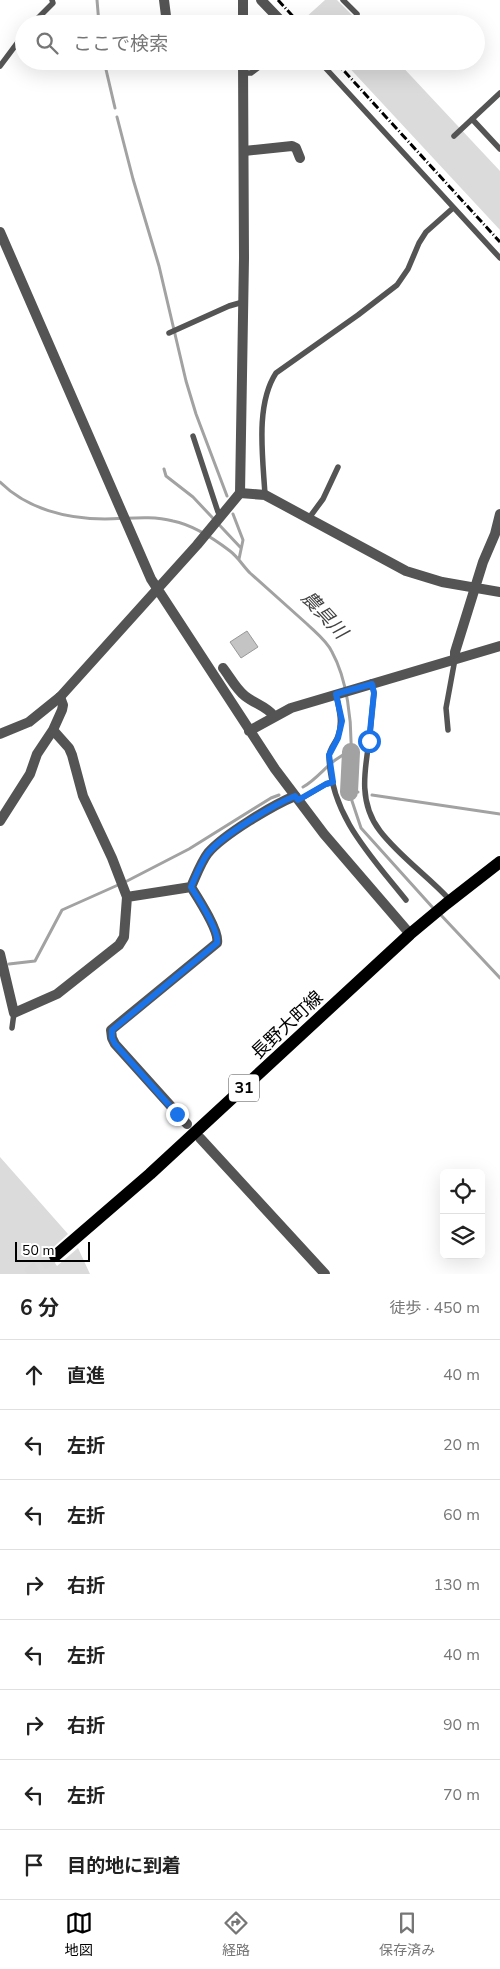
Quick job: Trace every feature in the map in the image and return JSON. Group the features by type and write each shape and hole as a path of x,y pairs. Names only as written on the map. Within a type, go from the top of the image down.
{"main road":[{"name":"長野大町線","path":"55,1256 143,1180 410,934 500,862"}],"street":[{"path":"164,0 166,15"},
{"path":"243,0 243,15"},
{"path":"261,0 275,15"},
{"path":"0,734 29,722 60,697 201,541 240,493 243,302 243,73"},
{"path":"244,152 292,146 296,148 300,158"},
{"path":"0,232 119,509 157,590 249,731 297,798 324,834 410,934"},
{"path":"240,493 265,494 406,571 442,582 500,592"},
{"path":"455,659 455,652 500,514"},
{"path":"249,731 274,716 300,705 500,646"},
{"path":"223,668 240,692 253,703 269,710 274,716"},
{"path":"0,821 30,774 37,754 53,730 62,710 63,705 60,697"},
{"path":"0,954 14,1013 57,994 119,945 124,937 128,897 83,796 72,755 53,730"},
{"path":"191,887 208,854 222,840 281,802 297,798"},
{"path":"128,897 191,887"},
{"path":"187,1124 115,1044 112,1038 112,1030 217,943 217,936 191,887"},
{"path":"200,1138 325,1274"}],"lane":[{"path":"41,15 53,3 52,0"},
{"path":"343,0 357,14"},
{"path":"0,66 15,46"},
{"path":"243,73 252,73 256,70"},
{"path":"327,70 500,258"},
{"path":"454,136 500,93"},
{"path":"472,119 500,149"},
{"path":"265,494 262,426 271,380 280,369 358,316 397,285 408,269 426,232 453,208"},
{"path":"169,333 229,306 243,302"},
{"path":"194,436 220,517"},
{"path":"309,518 323,499 338,466"},
{"path":"448,730 446,708 455,659"},
{"path":"369,685 374,693 364,776 370,814 380,832 448,902"},
{"path":"339,694 342,721 338,738 329,755 333,782 352,832 406,900"},
{"path":"297,798 333,782"},
{"path":"12,1028 14,1013"}],"shaded area":[{"path":"325,0 337,0 352,15 308,15"},
{"path":"351,70 405,70 500,171 500,230"},
{"path":"0,1157 68,1234 48,1252 57,1266 78,1248 90,1274 0,1274"}],"building":[{"path":"247,631 258,647 241,658 230,642"}],"waterway":[{"path":"97,0 98,15"},
{"path":"106,70 115,108"},
{"path":"117,117 159,266 186,381 196,414 227,496"},
{"path":"164,469 166,476 193,497 241,548"},
{"name":"農具川","path":"0,482 22,499 48,511 91,519 156,518 180,523 195,529 217,541 233,553 250,573 321,637 332,652 345,687 351,727 351,752 331,763 303,787"},
{"path":"233,514 243,540 239,559"},
{"name":"農具川","path":"349,792 351,752"},
{"name":"農具川","path":"358,792 349,792 361,828 434,909"},
{"path":"127,881 189,849 271,798 279,795"},
{"path":"372,795 500,814"},
{"path":"9,964 35,961 62,910 118,885"},
{"name":"農具川","path":"439,913 500,978"}],"tunnel":[{"path":"27,1274 55,1256"}],"railway":[{"path":"278,0 292,15"},
{"path":"343,70 500,242"}],"route":[{"path":"177,1114 115,1044 112,1038 112,1030 217,943 217,936 191,887 208,854 222,840 281,802 295,796 298,800 333,782 329,755 338,738 342,721 336,694 372,684 374,693 369,741"}]}
